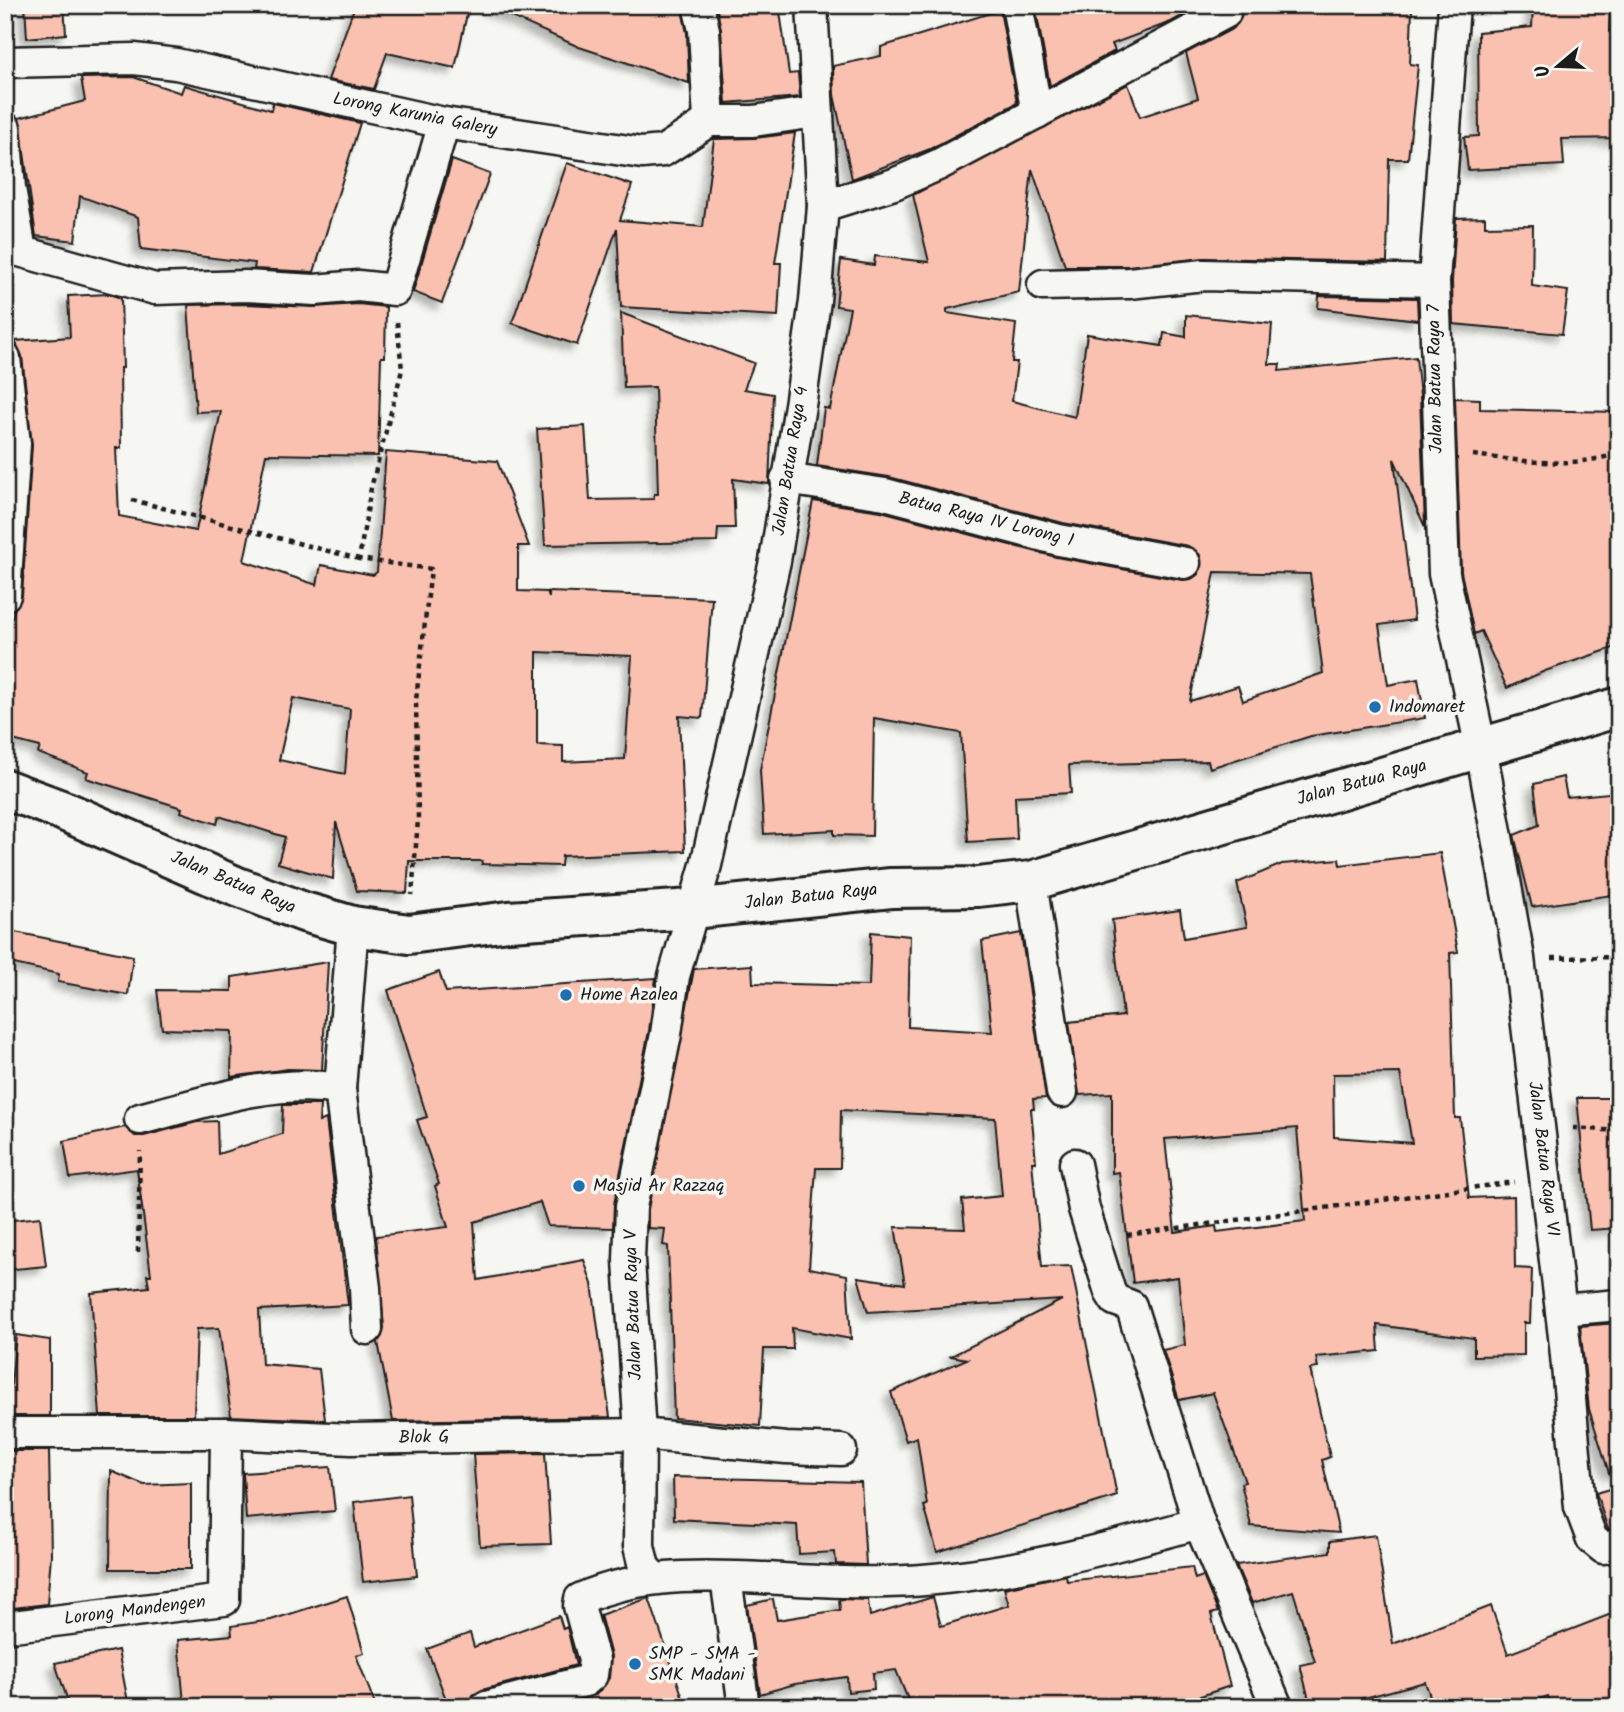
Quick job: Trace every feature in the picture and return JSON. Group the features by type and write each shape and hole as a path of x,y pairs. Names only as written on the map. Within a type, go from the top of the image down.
{"main road":[{"name":"Jalan Batua Raya","path":"5,789 64,811 235,886 352,926 409,934 509,921 693,909 891,888 978,887 1031,881 1342,786 1481,749 1619,707"}],"street":[{"path":"698,5 704,30 709,121 752,121 817,112"},
{"name":"Jalan Batua Raya 4","path":"693,909 717,819 775,561 815,301 822,206 812,5"},
{"path":"1017,5 1037,113"},
{"name":"Jalan Batua Raya 7","path":"1454,5 1434,281 1438,450 1444,574 1481,749"},
{"path":"822,206 894,184 927,170 1156,52 1225,13"},
{"name":"Lorong Karunia Galery","path":"5,62 134,59 176,64 444,123 642,153 663,151 709,121"},
{"path":"5,128 13,249 155,289 245,286 315,289 358,286 395,290 444,123"},
{"path":"1043,285 1129,283 1204,275 1434,281"},
{"path":"5,358 15,454 5,595"},
{"name":"Batua Raya IV Lorong 1","path":"786,480 885,494 1059,540 1185,562"},
{"name":"Jalan Batua Raya VI","path":"1481,749 1519,958 1561,1310 1580,1507 1592,1539 1603,1548 1619,1545"},
{"path":"1031,881 1062,1092"},
{"name":"Jalan Batua Raya V","path":"653,1577 644,1567 639,1546 640,1434 629,1260 631,1207 666,1034 674,976 693,909"},
{"path":"352,926 341,1089 365,1288 367,1329"},
{"path":"140,1119 247,1091 323,1086 341,1089"},
{"path":"1075,1164 1093,1240 1110,1292 1115,1300 1131,1306 1199,1523 1277,1707"},
{"path":"1561,1310 1619,1306"},
{"name":"Blok G","path":"5,1433 226,1433 351,1439 640,1434 786,1448 841,1450"},
{"name":"Lorong Mandengen","path":"5,1627 224,1600 226,1433"},
{"path":"486,1707 585,1681 592,1675 594,1660 579,1606 580,1599 653,1577 884,1582 971,1576 1111,1548 1199,1523"},
{"path":"726,1578 744,1707"}],"path":[{"path":"359,559 372,488 402,370 395,290"},
{"path":"1438,450 1516,461 1564,462 1588,462 1619,453"},
{"path":"132,500 359,559 431,569 416,700 418,820 409,934"},
{"path":"1519,958 1619,957"},
{"path":"138,1252 140,1119"},
{"path":"1537,1126 1619,1131"},
{"path":"1093,1240 1546,1178"}],"building":[{"path":"25,5 64,5 66,34 27,38"},
{"path":"355,5 469,5 455,68 387,53 374,89 328,80"},
{"path":"485,5 681,5 687,33 689,83 579,47"},
{"path":"716,5 779,5 789,74 798,73 800,97 726,103 721,29"},
{"path":"1035,5 1202,5 1171,22 1112,44 1115,51 1050,86"},
{"path":"1241,5 1412,10 1410,64 1418,65 1408,159 1389,159 1387,262 1204,258 1128,266 1065,266 1032,169 1019,292 947,309 947,313 1016,324 1012,362 1017,362 1012,401 1075,417 1087,334 1162,346 1164,333 1186,337 1186,315 1272,324 1269,364 1280,364 1279,371 1416,357 1425,527 1394,459 1414,620 1379,625 1388,685 1418,679 1425,718 1311,736 1210,768 1208,761 1069,765 1071,793 1015,796 1017,839 968,842 961,733 874,718 872,836 834,835 834,830 764,834 760,770 813,501 881,511 1056,557 1182,580 1199,574 1201,556 1188,546 1063,523 889,477 817,466 824,408 830,409 850,308 836,306 841,260 874,265 875,256 929,262 913,195 1128,84 1140,117 1198,98 1186,53 1234,28 1242,14","holes":["1215,572 1310,574 1323,673 1243,701 1238,686 1190,701"]},
{"path":"1533,5 1610,5 1609,32 1619,31 1619,138 1562,139 1564,165 1468,170 1464,137 1479,136 1478,32 1532,27"},
{"path":"1000,10 1017,103 930,149 852,179 834,95 833,66 881,56 881,47"},
{"path":"133,77 181,93 184,85 271,110 273,103 360,123 314,272 254,269 255,263 141,249 138,217 80,196 75,241 36,236 19,118 85,101 81,78"},
{"path":"795,133 775,263 781,263 778,316 621,307 617,228 577,345 512,323 567,163 632,185 620,220 703,227 714,139"},
{"path":"452,160 490,174 442,303 413,292"},
{"path":"1485,217 1485,226 1533,225 1532,286 1568,291 1562,334 1453,324 1452,281 1456,218"},
{"path":"109,294 121,298 121,448 116,448 119,516 196,531 221,411 196,412 188,305 314,307 358,304 386,307 385,357 381,357 378,456 266,454 244,561 317,585 321,565 373,575 377,572 386,452 497,461 529,546 518,546 518,591 547,592 549,598 549,592 712,598 702,718 679,716 685,851 562,856 561,866 482,864 482,861 409,861 407,893 357,891 336,822 333,879 278,863 285,837 219,816 217,824 181,812 182,808 86,778 88,772 38,753 40,747 5,738 5,644 14,610 22,596 32,445 22,356 15,341 70,337 68,296","holes":["537,652 632,656 625,759 563,762 563,746 537,745","293,698 350,709 345,774 279,760"]},
{"path":"1319,296 1417,298 1418,320 1318,308"},
{"path":"621,313 754,363 744,389 773,394 769,484 733,479 735,528 718,528 717,542 545,545 537,429 585,426 590,500 654,499 654,494 658,494 655,387 624,388"},
{"path":"1455,398 1480,399 1480,409 1619,412 1619,646 1545,671 1507,688 1481,631 1474,634 1461,572"},
{"path":"1563,777 1567,797 1619,792 1619,894 1532,907 1514,835 1539,825 1534,784"},
{"path":"1440,853 1458,952 1450,953 1455,1118 1460,1118 1469,1198 1514,1196 1515,1268 1532,1269 1530,1323 1524,1323 1524,1355 1474,1356 1474,1338 1377,1325 1379,1351 1316,1357 1318,1368 1310,1369 1330,1457 1322,1460 1339,1533 1251,1526 1241,1483 1245,1482 1213,1393 1179,1400 1163,1350 1185,1345 1178,1277 1133,1283 1119,1172 1112,1173 1112,1093 1079,1095 1069,1022 1123,1016 1112,920 1180,910 1184,938 1247,927 1237,883 1282,864 1339,859 1340,865","holes":["1400,1073 1412,1143 1334,1137 1333,1074","1297,1128 1305,1221 1217,1232 1216,1226 1175,1232 1165,1139"]},
{"path":"5,930 133,956 128,995 58,982 59,974 5,962"},
{"path":"871,932 910,936 908,1027 992,1032 982,941 1021,933 1046,1098 1033,1099 1034,1109 1031,1109 1036,1162 1032,1162 1042,1267 1071,1266 1117,1496 937,1552 924,1506 927,1505 917,1437 906,1441 891,1392 967,1359 951,1356 1062,1300 868,1312 858,1277 905,1284 895,1227 965,1229 962,1200 1002,1196 995,1118 841,1110 840,1168 816,1168 809,1268 847,1275 851,1339 792,1328 793,1349 764,1349 760,1426 674,1418 668,1246 663,1245 665,1229 648,1228 648,1209 694,969 752,965 753,983 869,986"},
{"path":"328,962 322,1070 288,1069 231,1077 232,1031 162,1029 157,990 232,991 232,977"},
{"path":"439,972 446,992 656,978 649,1031 614,1204 613,1228 548,1226 540,1202 474,1222 478,1280 584,1260 592,1284 610,1417 393,1421 378,1342 384,1328 376,1236 448,1227 435,1186 439,1184 417,1120 427,1117 388,990"},
{"path":"1577,1098 1619,1098 1619,1228 1590,1230"},
{"path":"283,1105 320,1105 319,1122 326,1119 348,1305 259,1310 262,1364 319,1369 325,1420 231,1416 219,1328 197,1329 194,1416 100,1416 91,1293 149,1287 147,1275 151,1275 137,1169 70,1178 64,1141 125,1127 135,1136 144,1136 197,1122 217,1121 218,1154 282,1134"},
{"path":"40,1217 46,1266 5,1270 5,1221"},
{"path":"1618,1323 1619,1472 1609,1473 1589,1409 1580,1326"},
{"path":"16,1335 50,1340 50,1416 8,1416"},
{"path":"10,1451 49,1451 51,1555 47,1604 5,1609"},
{"path":"545,1453 551,1544 480,1546 473,1454"},
{"path":"330,1467 335,1511 246,1519 243,1473"},
{"path":"111,1471 144,1485 191,1483 191,1569 110,1569"},
{"path":"673,1477 861,1482 866,1565 836,1564 835,1552 799,1554 797,1525 674,1519"},
{"path":"1619,1486 1619,1528 1608,1529 1596,1493"},
{"path":"409,1495 417,1576 363,1582 354,1502"},
{"path":"1376,1535 1393,1644 1491,1606 1508,1654 1619,1611 1619,1707 1551,1707 1548,1696 1516,1707 1434,1707 1425,1682 1330,1707 1311,1707 1300,1665 1315,1662 1293,1591 1252,1603 1236,1565 1330,1552 1330,1541"},
{"path":"1192,1567 1195,1579 1203,1576 1218,1612 1211,1614 1230,1686 1168,1707 911,1707 896,1670 873,1673 874,1689 848,1692 847,1677 795,1684 760,1694 747,1605 773,1599 777,1620 840,1610 839,1599 868,1600 870,1616 933,1597 941,1626 1009,1605 1004,1588 1066,1575 1067,1581"},
{"path":"347,1596 364,1653 356,1655 376,1707 263,1707 260,1700 184,1703 178,1640 232,1635 231,1626 271,1620"},
{"name":"SMP - SMA - SMK Madani","path":"649,1598 686,1707 556,1707 596,1695 609,1678 611,1656 600,1615"},
{"path":"559,1616 563,1629 567,1627 576,1665 482,1690 473,1695 469,1707 449,1707 427,1649 470,1633 474,1647"},
{"path":"118,1650 129,1707 70,1707 55,1663"}],"place":[{"name":"Indomaret","path":"1375,707"},
{"name":"Home Azalea","path":"566,995"},
{"name":"Masjid Ar Razzaq","path":"579,1186"},
{"name":"SMP - SMA - SMK Madani","path":"635,1664"}]}
